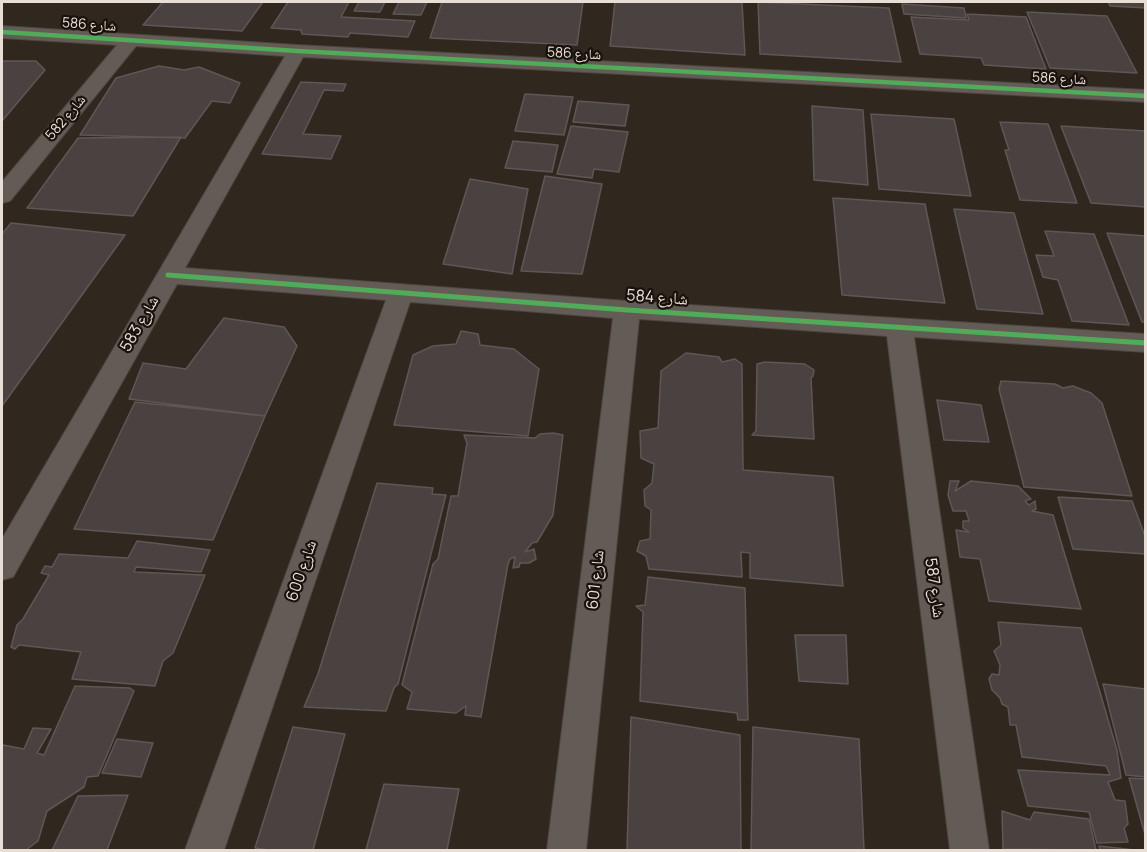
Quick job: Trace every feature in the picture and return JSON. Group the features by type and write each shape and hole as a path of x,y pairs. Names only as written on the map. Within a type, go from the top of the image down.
{"street":[{"name":"شارع 586","path":"2,32 297,51 1146,96"},
{"name":"شارع 582","path":"2,196 130,40"},
{"name":"شارع 583","path":"2,567 297,51"},
{"name":"شارع 584","path":"168,275 627,310 1146,343"},
{"name":"شارع 600","path":"204,850 401,292"},
{"name":"شارع 601","path":"566,850 627,310"},
{"name":"شارع 587","path":"899,326 970,850"}],"building":[{"path":"163,2 263,2 242,31 143,25"},
{"path":"288,2 349,2 341,17 415,21 408,37 350,33 348,37 302,34 301,30 271,28"},
{"path":"359,2 385,2 380,12 354,11"},
{"path":"399,2 427,2 421,15 393,14"},
{"path":"442,2 583,2 577,45 430,38"},
{"path":"615,2 742,2 745,55 610,46"},
{"path":"758,2 889,8 901,62 760,54"},
{"path":"1108,2 1146,2 1146,8 1110,6"},
{"path":"902,4 964,8 966,18 904,14"},
{"path":"1027,12 1107,16 1137,73 1050,68"},
{"path":"967,14 1026,17 1046,69 984,65 981,58 920,54 911,17 969,20"},
{"path":"2,61 36,61 45,70 2,121"},
{"path":"159,66 184,70 199,67 240,83 230,103 212,101 185,138 80,135 116,78"},
{"path":"301,82 346,84 343,91 324,90 303,134 341,136 331,159 262,154"},
{"path":"525,94 573,97 564,135 515,131"},
{"path":"578,101 629,105 625,126 573,122"},
{"path":"812,106 863,110 868,185 814,180"},
{"path":"871,114 954,119 971,196 879,189"},
{"path":"1000,122 1048,124 1077,203 1020,200 1005,150 1009,150"},
{"path":"571,126 628,132 619,172 594,169 592,178 557,174"},
{"path":"1061,126 1146,131 1146,207 1091,203"},
{"path":"181,137 133,216 27,208 78,138"},
{"path":"513,141 558,145 552,172 505,168"},
{"path":"545,176 602,184 582,274 521,271"},
{"path":"470,179 528,189 512,274 443,264"},
{"path":"833,198 925,204 945,303 842,295"},
{"path":"954,209 1014,213 1043,314 977,309"},
{"path":"11,223 125,235 2,406 2,234"},
{"path":"1045,231 1094,234 1129,325 1072,321 1058,280 1043,277 1036,255 1054,256"},
{"path":"1107,233 1146,236 1146,322 1142,322"},
{"path":"224,318 284,327 297,346 265,416 129,399 143,363 186,369"},
{"path":"461,331 478,334 480,345 514,349 539,369 528,436 394,425 413,355 433,346 456,344"},
{"path":"686,353 719,357 722,362 735,359 742,364 743,470 833,477 843,586 750,578 750,553 741,552 742,577 649,569 646,556 637,551 640,541 650,539 651,510 645,506 644,490 652,483 654,464 641,458 640,431 658,428 661,371"},
{"path":"765,362 805,364 814,370 811,378 814,439 752,435 756,431 757,364"},
{"path":"1001,381 1055,384 1063,388 1073,386 1091,393 1102,403 1132,496 1024,487 999,389"},
{"path":"937,400 981,405 989,442 944,440"},
{"path":"135,402 265,416 213,540 74,529"},
{"path":"540,434 563,435 553,515 537,542 532,543 525,552 534,549 536,559 529,563 520,563 519,567 513,568 515,557 510,559 508,564 481,717 465,715 466,706 456,713 407,709 412,692 402,685 433,564 438,559 451,496 458,496 467,443 464,435 535,438"},
{"path":"950,481 959,481 955,491 971,481 1018,486 1031,499 1025,501 1029,505 1035,501 1036,509 1032,511 1053,515 1081,609 989,601 980,559 960,557 956,530 969,532 963,528 963,521 969,521 966,511 953,511 948,495"},
{"path":"377,483 433,488 432,494 446,495 398,684 394,688 386,711 304,707 318,674"},
{"path":"1058,497 1132,501 1146,539 1146,554 1073,549"},
{"path":"137,541 210,550 201,572 136,567 134,572 205,575 173,653 163,661 155,686 72,679 81,652 19,645 15,649 11,647 17,625 23,619 49,575 41,573 45,566 52,567 59,554 128,558"},
{"path":"648,577 745,588 748,720 738,720 737,713 640,701 643,612 636,606 645,605"},
{"path":"998,622 1081,628 1117,750 1121,778 1108,782 1115,800 1125,801 1128,824 1124,828 1128,842 1097,843 1089,812 1028,806 1018,770 1110,775 1106,766 1022,757 1016,725 1010,725 1008,707 1002,704 1000,698 992,690 989,679 992,674 999,675 1000,665 994,651 1001,645"},
{"path":"795,635 846,635 848,684 799,681"},
{"path":"1103,684 1146,689 1146,777 1126,775"},
{"path":"75,686 130,688 134,691 98,776 87,777 84,787 47,811 38,841 26,850 2,850 2,747 3,745 24,749 33,728 51,729 37,753 44,755"},
{"path":"631,717 740,735 741,850 627,850"},
{"path":"293,727 345,734 313,850 255,848"},
{"path":"753,727 859,739 864,850 751,850"},
{"path":"117,739 153,743 141,777 102,773"},
{"path":"1129,778 1146,779 1146,838"},
{"path":"384,784 459,789 447,850 366,850"},
{"path":"128,795 107,850 52,850 78,796"},
{"path":"1002,811 1030,820 1034,812 1089,819 1096,850 1003,849"},
{"path":"1099,846 1135,850 1100,850"}],"cycle path":[{"path":"2,32 297,51 1146,96"},
{"path":"168,275 627,310 1146,343"}]}
